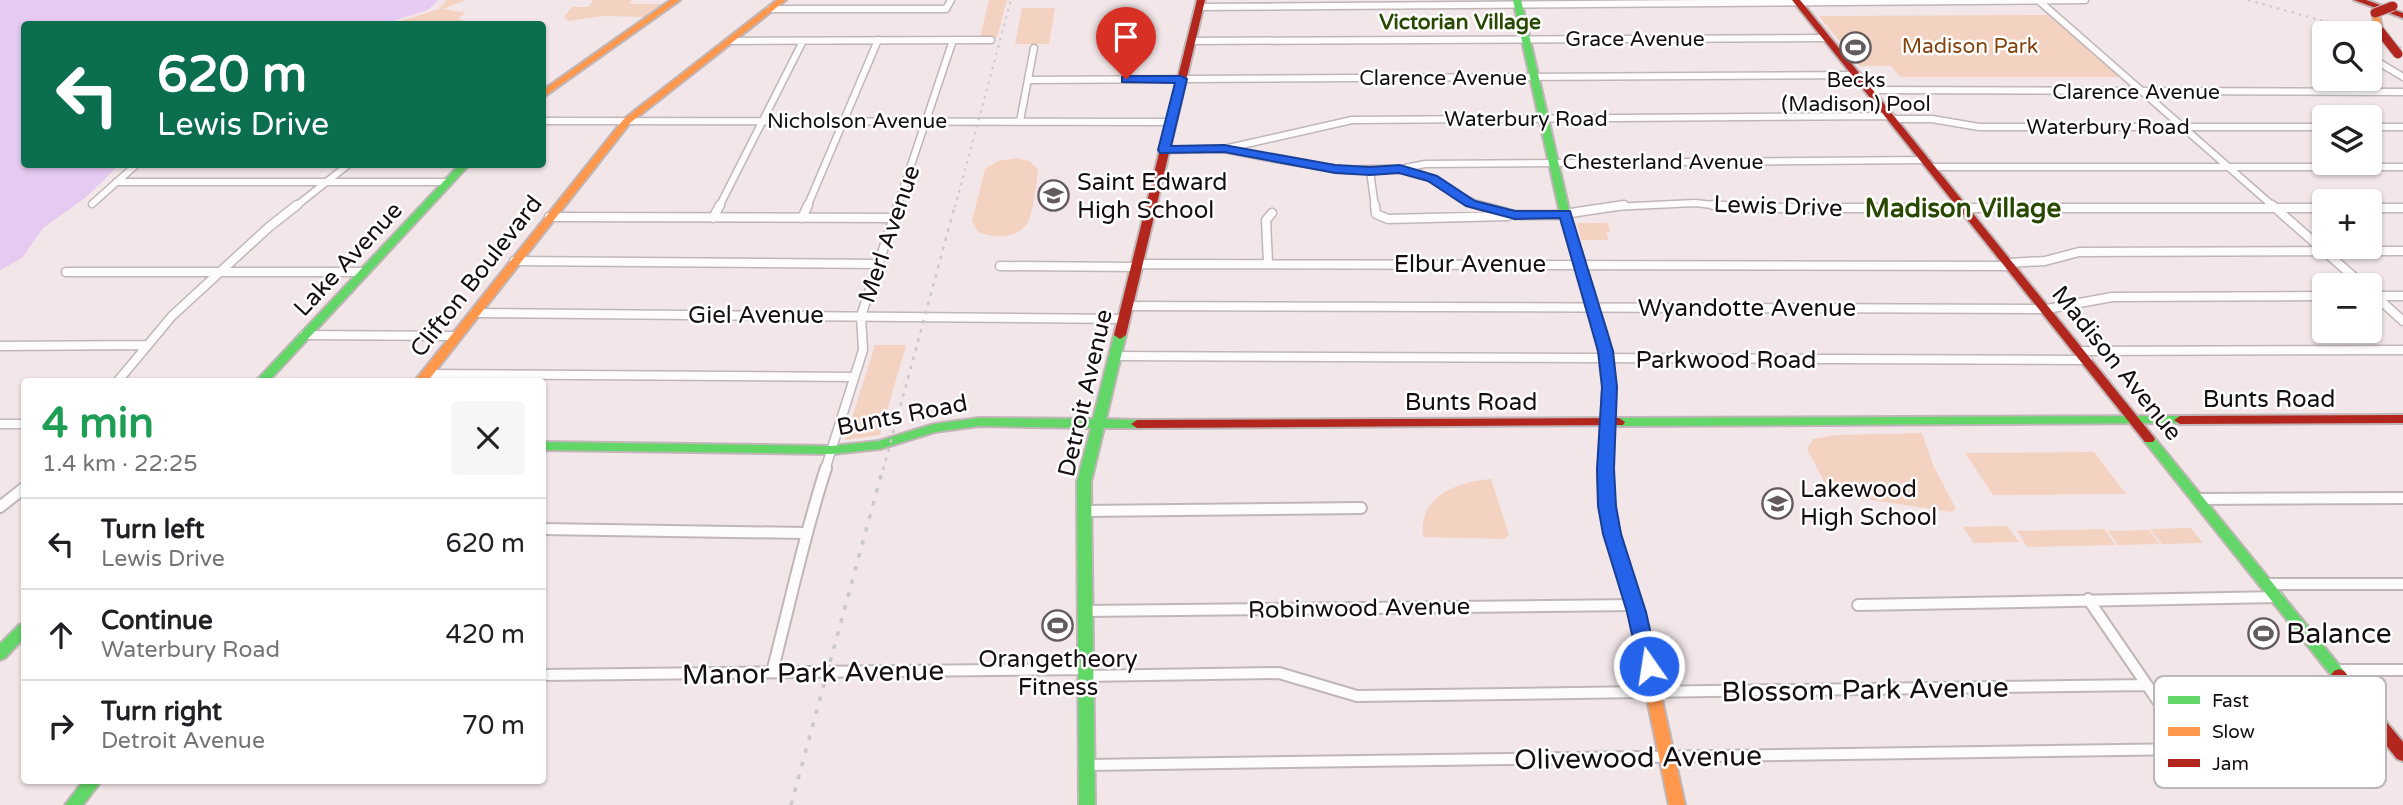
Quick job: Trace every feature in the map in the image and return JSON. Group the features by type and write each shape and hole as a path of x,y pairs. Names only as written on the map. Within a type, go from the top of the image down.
{"street":[{"path":"546,93 676,0"},
{"name":"Clifton Boulevard","path":"423,378 627,121 782,0"},
{"path":"770,9 946,9 951,0"},
{"path":"2038,0 2312,241"},
{"path":"1201,3 2085,0"},
{"path":"2358,0 2403,16"},
{"name":"Madison Avenue","path":"1797,1 2341,676"},
{"name":"Detroit Avenue","path":"1087,805 1083,611 1084,482 1201,3"},
{"path":"1518,3 1524,40 1565,214 1578,265 1594,307 1606,360 1609,387 1605,481 1607,506 1612,534 1634,605 1655,693 1677,805"},
{"path":"2398,6 2375,13 2380,31 2401,56"},
{"name":"Grace Avenue","path":"1191,41 1827,38"},
{"path":"803,218 878,40"},
{"name":"Merl Avenue","path":"772,672 796,583 805,533 863,350 861,316 954,40"},
{"path":"729,41 990,40"},
{"path":"713,218 803,41"},
{"path":"1020,121 1034,48"},
{"path":"2382,65 2403,78"},
{"name":"Clarence Avenue","path":"1028,80 1858,75"},
{"name":"Clarence Avenue","path":"1870,90 2403,92"},
{"name":"Waterbury Road","path":"1164,150 1224,149 1353,120 1892,118 1932,119 1979,127 2312,127"},
{"name":"Nicholson Avenue","path":"546,121 1172,122"},
{"path":"2382,127 2403,127"},
{"name":"Lewis Drive","path":"1224,149 1311,166 1370,171 1419,169 1471,203 1515,215 1565,214 1629,204 1695,203 1745,208 2312,208"},
{"name":"Chesterland Avenue","path":"1419,169 1553,162 2403,167"},
{"path":"93,204 132,168"},
{"path":"120,378 172,316 269,227 344,168"},
{"name":"Lake Avenue","path":"265,378 462,168"},
{"path":"1370,171 1373,208 1376,214 1388,219 1487,218 1515,215"},
{"path":"116,182 449,182"},
{"path":"1486,208 1487,218"},
{"path":"2382,208 2403,208"},
{"path":"1268,264 1266,220 1272,213"},
{"path":"549,217 895,218"},
{"name":"Elbur Avenue","path":"1000,265 2011,264 2045,261 2079,252 2312,251"},
{"name":"Elbur Avenue","path":"2382,251 2403,251"},
{"path":"2332,259 2348,273"},
{"path":"514,261 878,264"},
{"path":"66,272 364,272"},
{"path":"2382,295 2403,296"},
{"name":"Wyandotte Avenue","path":"1125,312 1594,307 2047,309 2112,297 2312,296"},
{"path":"2382,304 2403,321"},
{"name":"Giel Avenue","path":"474,313 861,316 1125,312"},
{"path":"304,335 455,336"},
{"path":"0,346 147,345"},
{"name":"Parkwood Road","path":"1113,356 1606,360 2084,356 2403,349"},
{"path":"423,378 854,377"},
{"name":"Bunts Road","path":"546,446 832,450 880,445 923,431 959,424 2403,419"},
{"path":"0,424 21,424"},
{"path":"0,507 21,490"},
{"path":"2199,499 2403,498"},
{"path":"1083,511 1361,508"},
{"path":"546,529 805,533"},
{"path":"2267,584 2403,584"},
{"path":"1858,605 2277,597"},
{"path":"2088,599 2154,697"},
{"name":"Robinwood Avenue","path":"1083,611 1634,605"},
{"path":"0,654 21,632"},
{"path":"2336,670 2403,670"},
{"name":"Manor Park Avenue","path":"546,676 772,672 1084,672"},
{"name":"Blossom Park Avenue","path":"1084,672 1279,673 1297,676 1337,693 1357,696 2146,685"},
{"name":"Madison Avenue","path":"2397,739 2403,754"},
{"name":"Olivewood Avenue","path":"1087,765 2154,750"},
{"path":"74,805 91,784"}],"green space":[{"path":"447,0 466,0 443,9 466,13 457,19 465,21 401,21 439,9"},
{"path":"593,0 632,0 630,4 665,4 646,17 603,16 568,21 564,17 572,7 589,7"},
{"path":"989,0 1007,0 997,38 980,37"},
{"path":"1022,8 1055,8 1049,44 1015,44"},
{"name":"Madison Park","path":"2048,15 2121,77 1900,77 1891,66 1860,66 1819,16"},
{"path":"1017,158 1029,161 1038,169 1031,215 1026,225 1022,230 1010,235 997,236 978,232 972,221 985,169 998,161"},
{"path":"1577,223 1607,223 1611,232 1606,232 1609,240 1581,240"},
{"path":"875,345 906,345 880,435 845,440"},
{"path":"1922,433 1933,465 1956,509 1951,512 1838,495 1829,490 1807,449 1813,439 1836,435"},
{"path":"2094,452 2126,494 1993,495 1965,453"},
{"path":"1491,479 1509,535 1504,539 1423,537 1423,523 1427,511 1443,493 1466,483"},
{"path":"2007,526 2019,542 1974,543 1963,527"},
{"path":"2191,528 2203,543 2162,544 2150,529"},
{"path":"2104,529 2116,545 2027,547 2017,531"},
{"path":"2149,530 2160,544 2118,545 2108,531"}],"shaded area":[{"path":"0,0 438,0 428,10 393,21 21,21 21,168 116,168 85,198 43,228 22,258 0,270"}],"railway":[{"path":"955,207 1011,0"},
{"path":"2248,0 2323,21"},
{"path":"2382,42 2403,48"},
{"path":"883,470 955,205"},
{"path":"791,805 883,468"}],"traffic: fast":[{"path":"1517,0 1566,218 1603,340"},
{"path":"265,378 462,168"},
{"path":"1087,805 1084,482 1120,335"},
{"path":"1619,422 2180,420"},
{"path":"546,446 832,450 880,445 934,428 979,422 1137,424"},
{"path":"2149,439 2339,675"},
{"path":"0,654 21,632"},
{"path":"73,805 91,784"}],"traffic: slow":[{"path":"546,92 676,0"},
{"path":"423,378 627,121 782,0"},
{"path":"2375,13 2377,21"},
{"path":"1603,340 1609,387 1605,481 1609,519 1636,612 1677,805"}],"traffic: jam":[{"path":"1120,335 1201,0"},
{"path":"1796,0 2149,439"},
{"path":"2358,0 2403,16"},
{"path":"2375,13 2393,6"},
{"path":"2382,34 2398,54"},
{"path":"2180,420 2403,419"},
{"path":"1137,424 1619,422"},
{"path":"2386,733 2403,754"}],"place":[{"name":"Becks (Madison) Pool","path":"1856,48"},
{"name":"Saint Edward High School","path":"1054,196"},
{"name":"Lakewood High School","path":"1777,503"},
{"name":"Orangetheory Fitness","path":"1058,625"},
{"name":"Balance","path":"2263,633"}],"district":[{"name":"Victorian Village","path":"1460,22"},
{"name":"Madison Village","path":"1963,208"}],"route":[{"path":"1126,79 1181,79 1164,150 1224,149 1335,169 1400,169 1433,178 1450,192 1471,203 1515,215 1565,214 1578,265 1606,351 1609,373 1605,469 1607,506 1612,534 1649,666"}]}
